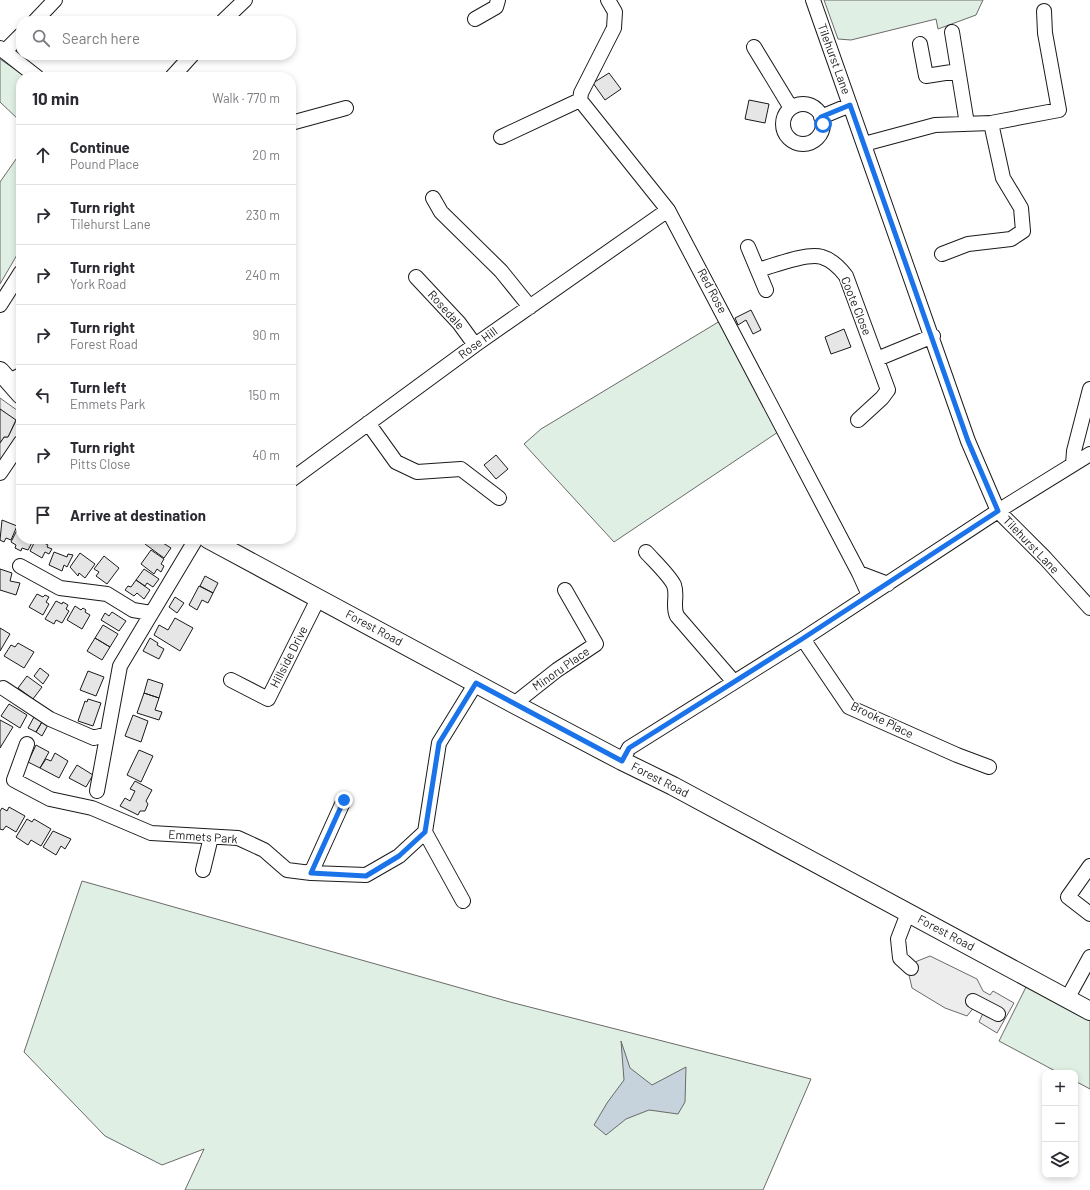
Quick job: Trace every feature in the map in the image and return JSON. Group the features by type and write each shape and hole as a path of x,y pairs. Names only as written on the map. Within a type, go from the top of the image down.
{"main road":[{"path":"7,378 16,390"},
{"name":"Forest Road","path":"220,544 514,704 673,786 1090,1011"}],"street":[{"path":"40,16 55,0"},
{"path":"228,16 245,0"},
{"path":"475,19 496,7 498,0"},
{"path":"501,137 580,100 581,93 614,28 615,12 608,0"},
{"name":"Tilehurst Lane","path":"813,0 933,336 968,441 998,511 1045,558 1090,608"},
{"path":"864,144 935,125 991,123 1059,110 1045,33 1044,11"},
{"path":"952,32 967,124"},
{"path":"16,39 3,49 16,59"},
{"path":"920,44 926,76 958,71"},
{"path":"754,47 792,108"},
{"path":"17,60 32,72"},
{"path":"179,72 188,60"},
{"name":"Red Rose","path":"580,100 668,210 860,573 869,595"},
{"path":"797,105 809,105 814,108 821,117 822,130 819,136 808,144 801,144 789,138 783,126 784,119 792,108 797,105"},
{"path":"821,117 850,105"},
{"path":"296,122 346,108"},
{"path":"942,254 968,244 1011,239 1023,231 1021,208 1003,178 991,123"},
{"path":"433,198 441,212 501,271 530,307"},
{"name":"Rose Hill","path":"296,476 475,345 668,210"},
{"path":"748,247 766,290"},
{"name":"Coote Close","path":"758,270 799,258 821,257 838,266 846,276 888,390 886,394 858,420"},
{"name":"Rosedale","path":"416,277 459,323 475,345"},
{"path":"0,305 16,280"},
{"path":"877,359 933,336"},
{"path":"1073,464 1074,451 1090,389"},
{"path":"368,423 396,462 417,472 461,469 499,498"},
{"path":"0,473 16,449"},
{"path":"622,761 629,748 888,584 998,511 1090,454"},
{"path":"97,791 106,734 120,666 193,544"},
{"path":"646,552 674,585 676,595 674,610 677,616 734,682"},
{"path":"20,566 60,588 107,594 133,610 151,613"},
{"path":"860,573 888,584"},
{"name":"Minoru Place","path":"514,704 557,670 596,644 565,590"},
{"name":"Hillside Drive","path":"231,680 268,699 318,598"},
{"name":"Brooke Place","path":"802,639 849,707 989,767"},
{"path":"463,901 425,832 439,743 476,683"},
{"path":"3,688 50,719 94,738 106,734"},
{"name":"Emmets Park","path":"27,744 14,780 50,799 92,808 151,833 238,838 264,850 286,870 366,876 399,856 425,832"},
{"path":"311,873 344,800"},
{"path":"203,870 211,837"},
{"path":"1090,866 1068,897 1090,914"},
{"path":"908,913 898,939 900,958 911,968"},
{"path":"1067,999 1090,957"},
{"path":"973,1001 998,1014"}],"green space":[{"path":"824,0 983,0 976,15 938,29 936,19 851,40 838,39"},
{"path":"0,59 19,72 16,72 16,117 0,102"},
{"path":"16,159 16,257 0,284 0,182"},
{"path":"720,321 778,432 614,542 524,444 541,429"},
{"path":"82,881 510,1002 811,1079 763,1190 185,1190 204,1149 162,1165 105,1136 24,1052"},
{"path":"1027,985 1090,1018 1090,1089 1078,1083 1078,1070 1053,1070 999,1041"}],"shaded area":[{"path":"0,398 16,409 16,421 0,409"},
{"path":"16,421 16,458 0,476 0,443 4,437 8,437"},
{"path":"930,956 977,979 983,991 990,995 993,991 1014,1003 997,1033 979,1022 984,1011 975,1006 967,1016 945,1008 912,988 909,975 911,968 915,962"},
{"path":"621,1041 630,1068 652,1085 686,1067 685,1102 678,1114 649,1110 626,1119 606,1135 594,1125 607,1103 624,1080"}],"building":[{"path":"609,73 621,89 605,100 593,83"},
{"path":"749,100 769,104 765,123 745,119"},
{"path":"751,310 761,330 753,334 746,320 738,325 735,318"},
{"path":"844,329 851,347 831,354 825,337"},
{"path":"0,409 16,420 8,437 4,437 0,443"},
{"path":"496,455 508,469 496,479 484,465"},
{"path":"2,520 16,526 11,540 6,538 4,542 0,540"},
{"path":"16,532 16,544 31,544 28,550 22,548 21,551 15,548 16,545 11,542"},
{"path":"34,544 46,544 48,545 47,547 52,549 49,554 45,552 42,558 30,551"},
{"path":"145,544 165,544 171,548 164,558"},
{"path":"151,550 164,559 161,564 164,566 161,572 157,569 154,574 141,564"},
{"path":"54,552 67,557 68,554 73,555 67,567 64,565 62,571 49,565"},
{"path":"80,553 95,564 85,578 79,573 78,576 70,567"},
{"path":"104,556 119,568 107,584 96,576 99,572 94,569"},
{"path":"0,569 12,573 10,581 20,583 16,595 0,590"},
{"path":"144,569 159,579 153,587 147,583 145,586 136,580"},
{"path":"205,576 218,583 213,593 200,586"},
{"path":"136,580 150,590 144,599 137,593 134,596 125,590 128,586 131,587"},
{"path":"199,586 213,593 208,603 202,600 197,610 189,605"},
{"path":"37,594 43,597 45,595 49,597 46,602 49,604 43,615 29,607"},
{"path":"175,597 184,603 177,613 169,607"},
{"path":"56,601 62,604 63,602 68,605 66,609 69,611 62,623 56,620 54,624 45,619"},
{"path":"75,606 81,610 83,608 86,610 85,612 90,615 82,629 67,620"},
{"path":"112,612 126,621 119,631 101,620 105,613 109,616"},
{"path":"175,618 193,628 180,651 154,635 159,625 168,630"},
{"path":"103,625 118,634 110,647 95,638"},
{"path":"0,628 10,634 0,651"},
{"path":"95,638 110,647 102,660 87,651"},
{"path":"150,638 164,649 159,659 143,651"},
{"path":"18,643 34,652 24,668 4,656 11,645 15,647"},
{"path":"40,668 49,675 43,684 34,676"},
{"path":"88,671 104,677 96,696 80,690"},
{"path":"27,676 42,687 33,699 18,688"},
{"path":"148,679 163,684 159,698 144,693"},
{"path":"144,693 159,698 155,710 162,712 159,720 137,713"},
{"path":"88,699 101,703 93,726 78,721 85,701 87,702"},
{"path":"9,704 27,715 20,728 1,716"},
{"path":"133,715 148,721 141,742 125,736"},
{"path":"34,717 42,722 36,732 28,728"},
{"path":"0,720 13,727 0,748"},
{"path":"42,722 48,725 42,736 36,732"},
{"path":"36,745 49,752 40,768 28,762"},
{"path":"139,750 153,756 141,782 127,775"},
{"path":"55,753 68,761 59,778 40,768 46,759 51,761"},
{"path":"77,765 93,775 86,787 69,778"},
{"path":"135,781 152,790 146,801 148,804 145,811 140,811 138,815 120,806 125,798 130,801 135,791 130,789"},
{"path":"9,807 25,816 16,832 6,826 3,830 0,829 0,811 2,808 7,811"},
{"path":"27,819 32,822 34,819 51,829 41,846 31,840 28,845 16,837"},
{"path":"53,831 71,839 65,849 61,846 56,855 43,847"}],"route":[{"path":"344,800 311,873 366,876 399,856 425,832 439,743 476,683 622,761 629,748 888,584 998,511 968,441 933,336 850,105 821,117 823,124"}]}
